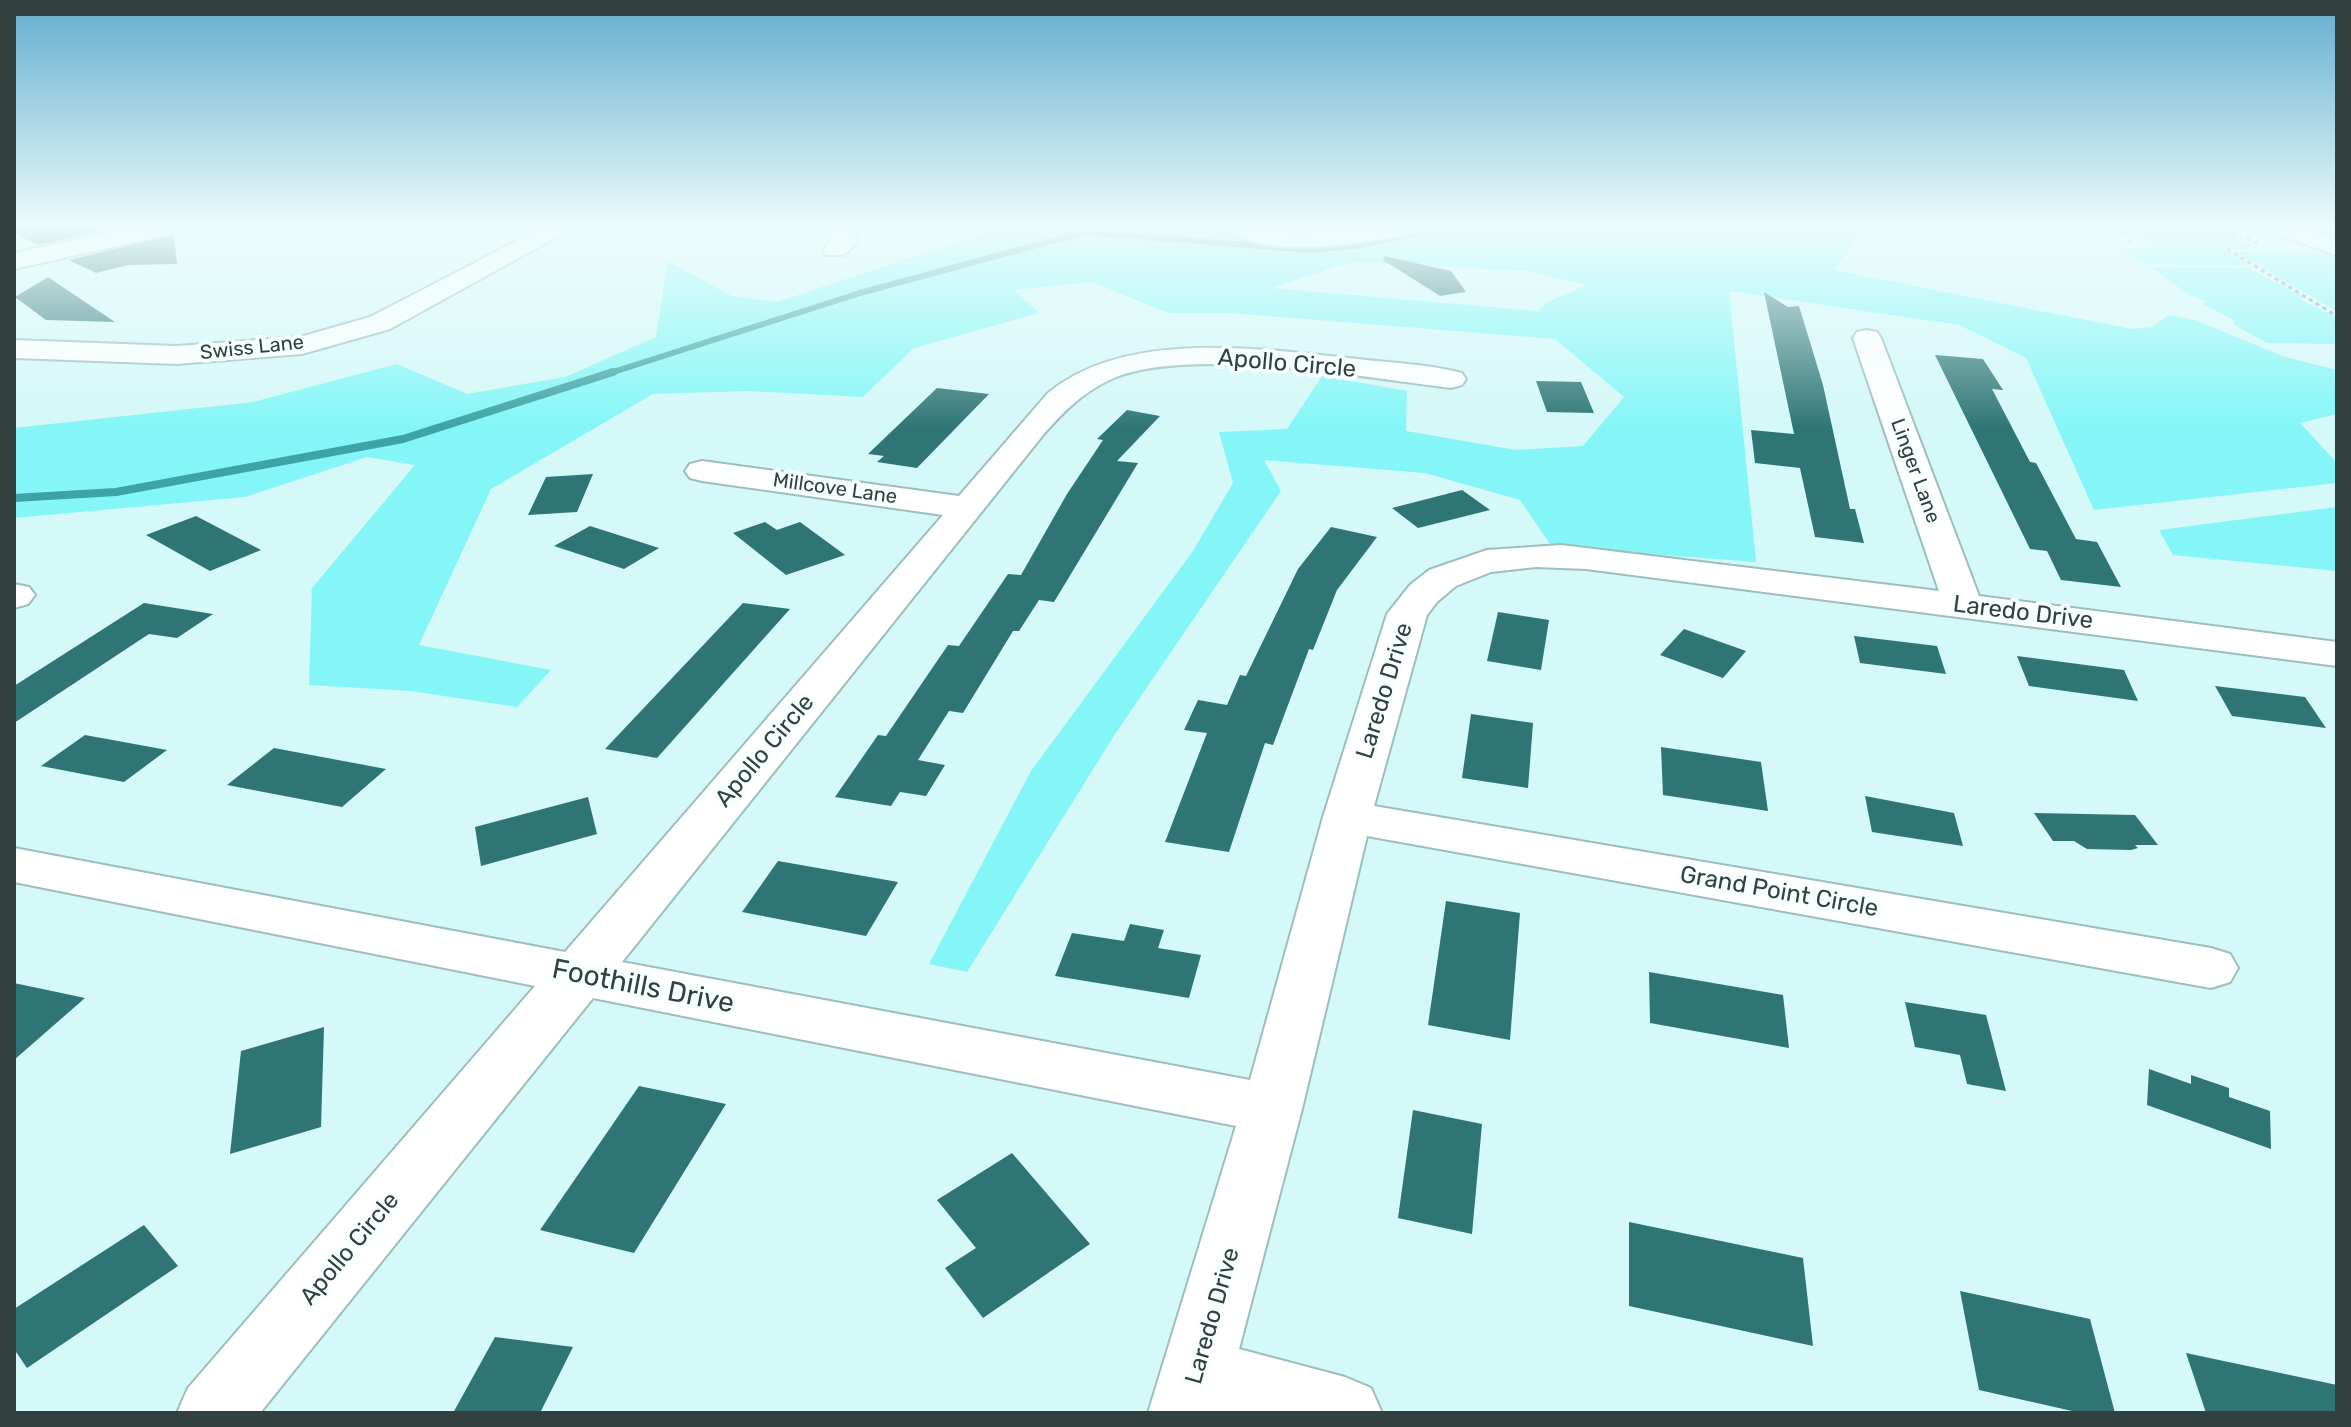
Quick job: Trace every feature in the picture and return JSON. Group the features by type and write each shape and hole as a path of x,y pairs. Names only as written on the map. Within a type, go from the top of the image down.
{"street":[{"name":"Swiss Lane","path":"14,349 177,355 302,345 380,323 434,295"},
{"name":"Linger Lane","path":"1867,338 1963,605"},
{"name":"Apollo Circle","path":"214,1413 1055,404 1074,387 1117,369 1207,357 1451,379"},
{"name":"Millcove Lane","path":"702,471 968,508"},
{"name":"Laredo Drive","path":"1191,1393 1272,1109 1347,817 1407,614 1422,590 1469,566 1537,555 1586,558 2337,654"},
{"name":"Grand Point Circle","path":"1347,817 2211,968"},
{"name":"Foothills Drive","path":"14,865 1272,1109"},
{"path":"1191,1393 1345,1413"}],"path":[{"path":"2302,295 2337,316"}],"shaded area":[{"path":"663,295 729,295 777,302 799,295 1019,295 1039,313 914,348 863,397 749,391 653,394 491,489 419,645 551,670 517,707 411,691 309,685 312,588 415,465 367,457 245,497 14,518 14,428 253,402 397,364 467,394 565,377 656,337"},
{"path":"1123,295 1348,295 1538,311 1547,302 1564,295 1729,295 1756,562 1552,547 1520,500 1425,473 1264,460 1281,491 1115,734 967,972 929,964 1031,771 1193,551 1233,483 1219,432 1287,429 1322,376 1407,391 1406,431 1516,450 1583,446 1624,397 1555,339 1230,313 1168,313"},
{"path":"1753,295 1958,295 2132,329 2152,327 2169,315 2195,320 2285,357 2337,370 2337,414 2300,423 2337,463 2337,483 2094,510 2026,358 1959,325"},
{"path":"2190,295 2299,295 2304,297 2301,300 2337,317 2337,344 2267,343 2203,304 2206,301"},
{"path":"2308,295 2337,295 2337,312"},
{"path":"2337,507 2337,571 2173,555 2159,530"}],"building":[{"path":"74,295 115,322 46,320 15,297"},
{"path":"1765,295 1788,307 1799,306 1823,385 1850,509 1855,509 1864,543 1815,537 1800,468 1755,463 1751,430 1794,434"},
{"path":"1935,355 1983,359 2003,390 1992,389 2030,462 2036,463 2076,539 2097,542 2121,587 2061,580 2047,551 2030,549"},
{"path":"1536,381 1581,382 1594,413 1547,412"},
{"path":"937,388 989,394 917,468 877,462 884,456 868,454"},
{"path":"1127,410 1160,416 1117,461 1138,463 1054,602 1039,600 1019,631 1013,631 963,713 949,711 918,760 945,765 926,796 900,792 891,806 835,797 878,735 886,736 948,645 959,646 1008,574 1021,575 1067,494 1103,440 1097,439"},
{"path":"593,474 577,512 528,515 546,477"},
{"path":"1462,490 1490,510 1418,528 1392,508"},
{"path":"196,516 261,550 210,571 146,535"},
{"path":"765,522 777,530 800,522 845,555 786,575 733,533"},
{"path":"590,526 659,548 624,569 554,546"},
{"path":"1331,527 1377,537 1337,590 1313,650 1309,649 1273,745 1265,743 1229,852 1165,842 1207,733 1184,730 1198,700 1227,705 1240,675 1246,676 1298,569"},
{"path":"144,603 213,614 177,638 149,634 14,723 14,686"},
{"path":"743,603 790,609 657,758 605,749"},
{"path":"1498,612 1549,620 1541,670 1487,661"},
{"path":"1684,629 1746,651 1723,678 1660,655"},
{"path":"1854,636 1937,646 1946,674 1860,663"},
{"path":"2017,656 2124,670 2138,701 2029,686"},
{"path":"2215,686 2305,697 2326,728 2232,716"},
{"path":"1471,714 1533,723 1528,788 1462,778"},
{"path":"85,735 167,750 124,782 41,766"},
{"path":"1661,747 1761,762 1768,811 1663,795"},
{"path":"274,748 386,769 342,807 227,785"},
{"path":"1865,796 1954,813 1963,846 1872,832"},
{"path":"588,797 597,834 481,866 475,827"},
{"path":"2034,813 2135,815 2158,845 2135,845 2138,848 2131,850 2087,849 2074,841 2053,841"},
{"path":"778,861 898,882 866,936 742,912"},
{"path":"1446,901 1520,913 1510,1040 1428,1025"},
{"path":"1130,924 1164,930 1158,948 1201,955 1189,998 1055,976 1072,933 1124,941"},
{"path":"1649,972 1783,995 1789,1048 1650,1023"},
{"path":"14,983 85,998 14,1060"},
{"path":"1905,1002 1986,1015 2006,1091 1967,1084 1960,1055 1915,1047"},
{"path":"324,1027 321,1127 230,1154 241,1051"},
{"path":"2149,1069 2191,1084 2191,1075 2229,1088 2229,1097 2270,1111 2271,1149 2147,1105"},
{"path":"639,1086 726,1104 634,1253 540,1230"},
{"path":"1413,1110 1482,1124 1472,1234 1398,1218"},
{"path":"1012,1153 1090,1244 983,1318 945,1268 976,1248 937,1200"},
{"path":"1629,1222 1803,1258 1813,1346 1629,1306"},
{"path":"144,1225 178,1266 27,1368 14,1349 14,1309"},
{"path":"1960,1291 2090,1319 2115,1413 2081,1413 1979,1390"},
{"path":"495,1337 573,1347 540,1413 453,1413"},
{"path":"2186,1353 2337,1385 2337,1413 2206,1413"}],"waterway":[{"path":"607,374 855,295"},
{"path":"14,498 116,492 403,439 613,372"}]}
